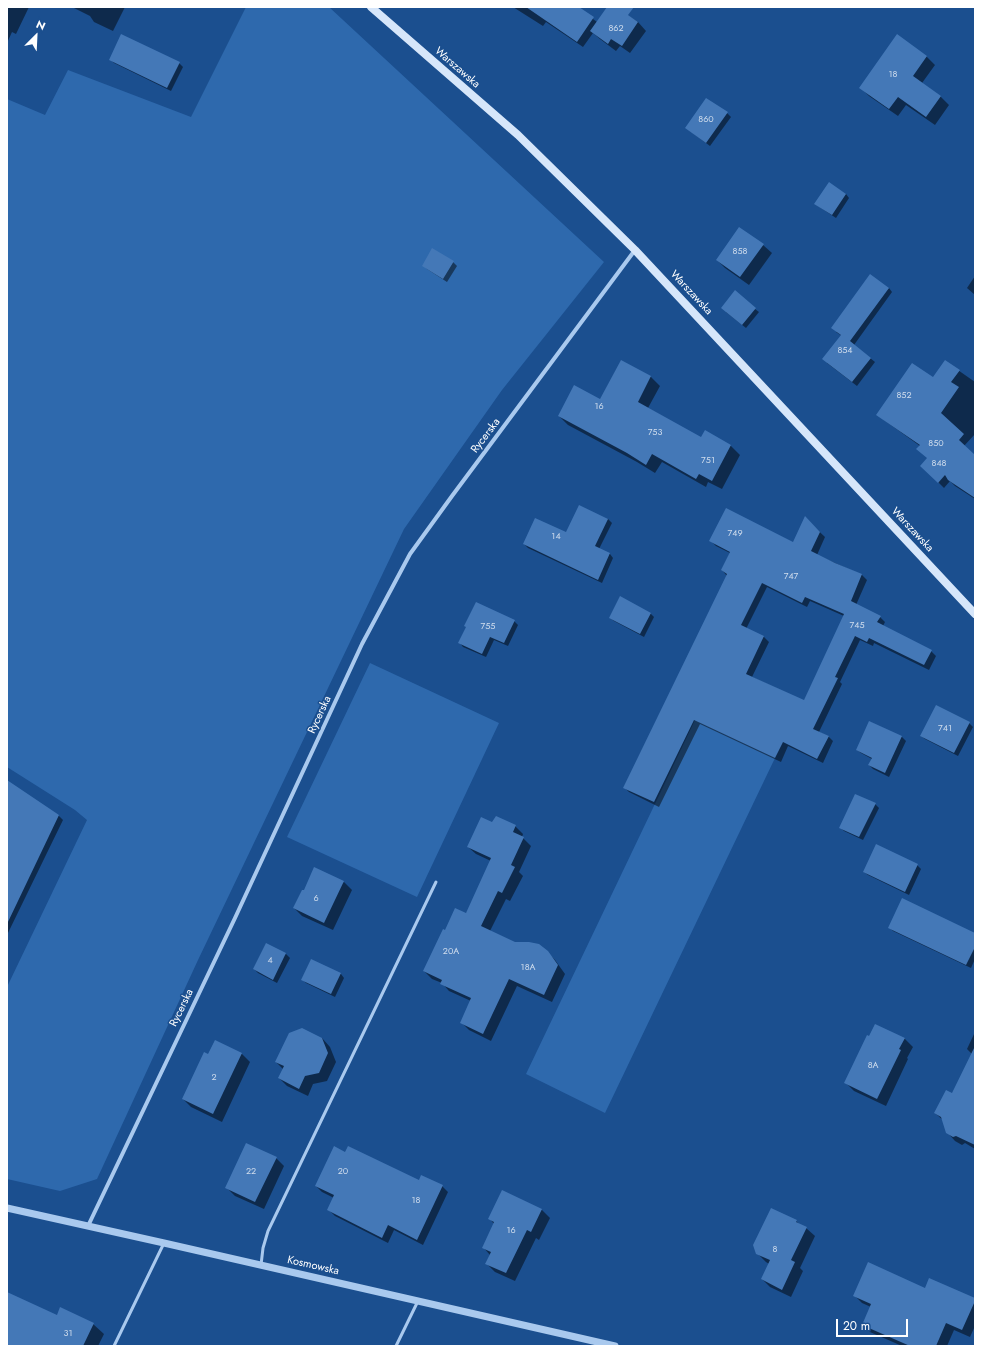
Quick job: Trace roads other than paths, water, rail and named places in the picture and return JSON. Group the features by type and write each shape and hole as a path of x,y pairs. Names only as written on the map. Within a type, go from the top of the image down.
{"main road":[{"name":"Warszawska","path":"371,7 518,135 636,250 975,614"}],"street":[{"name":"Rycerska","path":"88,1227 235,918 362,644 410,554 636,250"},
{"name":"Kosmowska","path":"7,1208 615,1346"}],"lane":[{"path":"261,1265 263,1248 268,1231 436,882"},
{"path":"114,1346 164,1243"},
{"path":"396,1346 418,1301"}]}
